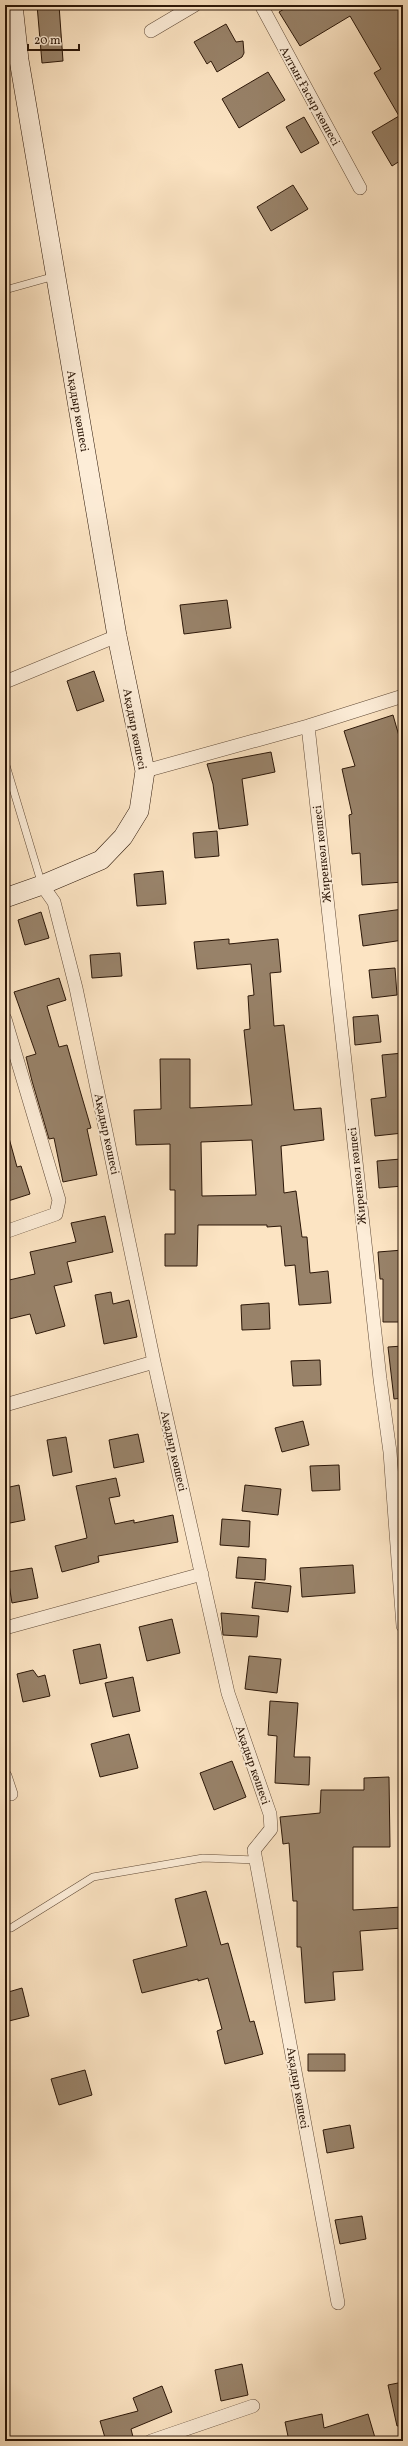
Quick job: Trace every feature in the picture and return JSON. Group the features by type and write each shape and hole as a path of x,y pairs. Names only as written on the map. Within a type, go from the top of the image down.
{"street":[{"name":"Ақадыр көшесі","path":"13,5 19,60 117,636 145,771 139,811 123,837 101,860 42,886 54,902 76,988 154,1362 228,1694 270,1814 271,1829 254,1850 338,2303"},
{"path":"151,31 195,5"},
{"name":"Алтын Ғасыр көшесі","path":"261,5 360,188"},
{"path":"5,682 117,636"},
{"path":"145,771 308,726 403,696"},
{"name":"Жиренкөл көшесі","path":"308,726 378,1363 399,1523 403,1626"},
{"path":"5,898 42,886"},
{"path":"5,1019 58,1200 56,1214 5,1232"},
{"path":"5,1405 154,1362"},
{"path":"5,1628 202,1574"},
{"path":"5,1776 11,1794"},
{"path":"151,2441 253,2406"}],"lane":[{"path":"5,290 55,276"},
{"path":"5,762 42,886"},
{"path":"10,1928 93,1877 203,1858 256,1860"}],"building":[{"path":"37,5 59,5 63,61 42,63"},
{"path":"291,5 403,5 403,159 392,166 372,132 399,116 374,73 381,69 350,16 300,46 279,12"},
{"path":"226,24 236,42 243,41 244,53 242,57 217,72 211,61 207,64 194,42"},
{"path":"268,72 285,100 239,128 222,99"},
{"path":"304,117 319,143 301,153 286,127"},
{"path":"293,185 308,209 271,231 257,207"},
{"path":"227,600 231,628 184,634 180,605"},
{"path":"94,671 104,701 77,711 67,681"},
{"path":"393,715 403,750 403,882 362,885 360,853 352,854 349,815 352,814 342,769 355,766 344,731"},
{"path":"271,752 275,772 242,779 248,825 219,829 213,784 207,764"},
{"path":"217,831 219,856 195,858 193,833"},
{"path":"163,871 166,904 137,906 134,874"},
{"path":"403,909 403,940 363,946 359,915"},
{"path":"41,912 49,938 25,945 18,920"},
{"path":"229,939 229,944 278,939 281,972 270,973 274,1026 284,1025 294,1110 321,1108 324,1140 281,1146 284,1193 296,1191 302,1237 307,1237 310,1273 328,1271 331,1303 299,1305 295,1265 285,1266 281,1226 198,1225 197,1266 165,1266 165,1234 175,1234 175,1190 170,1190 170,1144 136,1145 134,1110 161,1109 160,1059 190,1059 190,1108 252,1105 244,1030 250,1029 248,996 254,995 251,964 197,969 194,942","holes":["252,1140 256,1195 202,1196 201,1142"]},
{"path":"120,953 122,976 92,978 90,955"},
{"path":"395,968 397,995 372,998 369,970"},
{"path":"59,978 66,1000 47,1006 59,1047 67,1045 91,1128 87,1129 97,1175 63,1182 54,1138 49,1139 26,1057 36,1054 14,992"},
{"path":"378,1015 381,1042 355,1045 353,1017"},
{"path":"403,1053 403,1133 375,1136 371,1099 386,1097 382,1055"},
{"path":"5,1138 9,1138 17,1167 21,1166 30,1194 5,1202"},
{"path":"401,1159 403,1186 379,1188 377,1161"},
{"path":"105,1216 113,1252 67,1262 72,1282 54,1286 65,1326 36,1334 30,1314 5,1320 5,1281 35,1274 30,1252 76,1242 71,1223"},
{"path":"403,1250 403,1322 383,1322 383,1279 380,1279 378,1252"},
{"path":"111,1292 113,1304 129,1300 137,1337 104,1344 95,1295"},
{"path":"269,1303 270,1329 242,1330 241,1305"},
{"path":"403,1346 403,1398 394,1399 388,1347"},
{"path":"320,1360 321,1385 293,1386 291,1361"},
{"path":"303,1421 309,1445 282,1452 275,1428"},
{"path":"138,1434 144,1462 114,1468 109,1440"},
{"path":"66,1437 72,1472 53,1476 47,1440"},
{"path":"339,1465 340,1490 312,1491 310,1466"},
{"path":"116,1478 120,1496 109,1498 115,1524 134,1520 134,1523 173,1515 178,1542 98,1556 99,1562 62,1572 55,1546 87,1538 76,1486"},
{"path":"19,1485 25,1520 5,1524 5,1488"},
{"path":"245,1485 281,1489 278,1515 242,1511"},
{"path":"222,1519 250,1521 249,1547 220,1545"},
{"path":"238,1557 266,1559 265,1580 236,1578"},
{"path":"353,1565 355,1593 302,1597 300,1568"},
{"path":"32,1568 38,1598 12,1603 7,1572"},
{"path":"255,1582 291,1586 288,1612 252,1608"},
{"path":"221,1613 259,1616 257,1637 223,1635"},
{"path":"172,1619 180,1653 147,1661 139,1627"},
{"path":"100,1644 107,1678 80,1684 73,1650"},
{"path":"249,1656 281,1659 277,1693 245,1689"},
{"path":"33,1670 38,1677 45,1675 50,1696 23,1702 17,1674"},
{"path":"133,1677 140,1711 113,1717 105,1683"},
{"path":"270,1701 298,1703 294,1757 310,1757 309,1785 275,1783 277,1736 268,1735"},
{"path":"129,1734 138,1768 100,1777 91,1744"},
{"path":"232,1761 246,1797 214,1810 200,1773"},
{"path":"389,1777 390,1847 353,1847 353,1910 402,1907 403,1928 360,1931 363,1970 333,1972 335,2000 305,2003 301,1947 297,1947 297,1901 293,1901 289,1843 283,1844 280,1817 320,1813 321,1790 364,1790 364,1778"},
{"path":"206,1891 221,1945 228,1943 250,2022 254,2021 263,2054 225,2064 217,2031 222,2029 208,1978 198,1981 198,1979 142,1993 133,1960 187,1946 175,1899"},
{"path":"22,1988 29,2016 5,2022 5,1993"},
{"path":"308,2054 345,2054 345,2071 308,2071"},
{"path":"85,2070 92,2095 59,2105 51,2079"},
{"path":"350,2125 354,2148 327,2153 323,2130"},
{"path":"362,2216 366,2239 340,2244 335,2220"},
{"path":"242,2364 248,2395 221,2401 215,2370"},
{"path":"403,2382 403,2425 397,2426 388,2385"},
{"path":"162,2386 172,2412 131,2429 134,2441 106,2441 100,2421 138,2411 133,2398"},
{"path":"322,2414 324,2428 368,2414 376,2441 289,2441 285,2422"}]}
